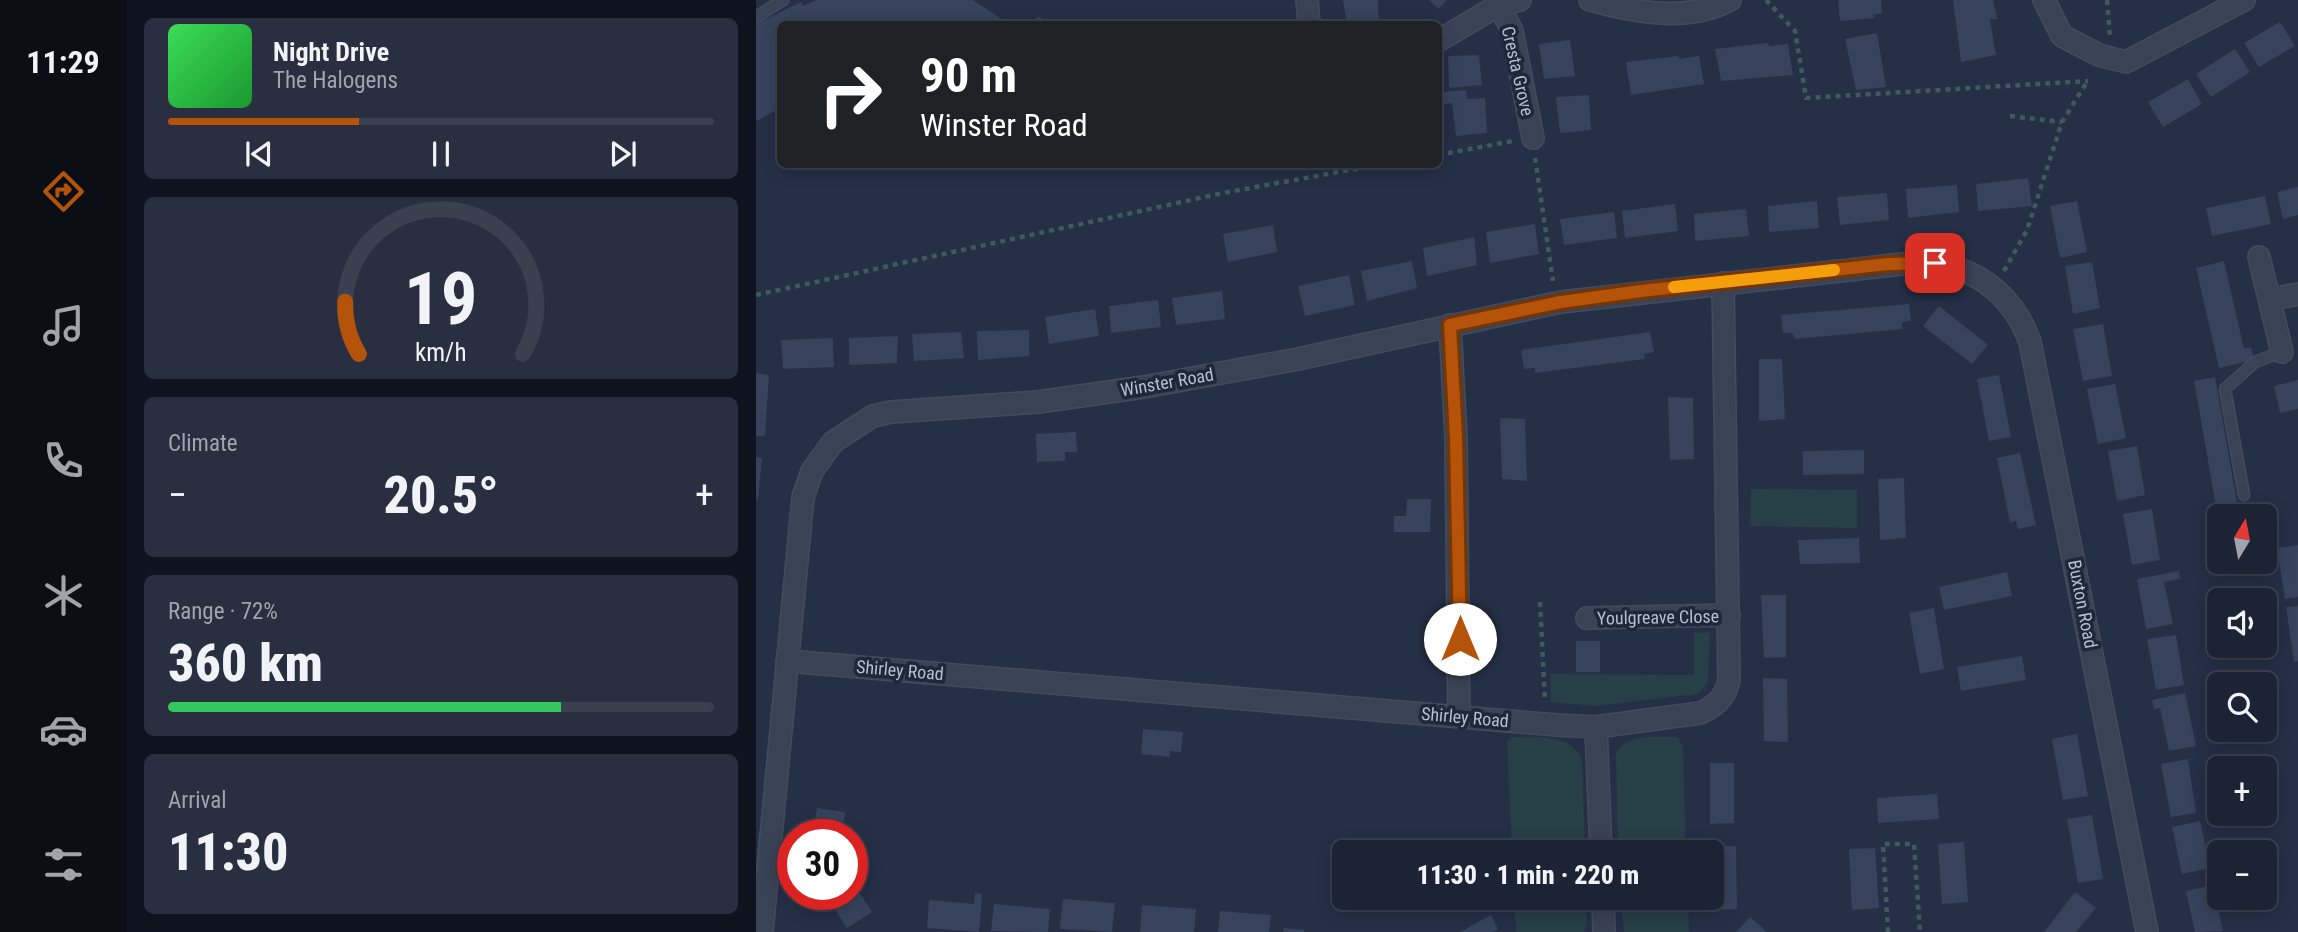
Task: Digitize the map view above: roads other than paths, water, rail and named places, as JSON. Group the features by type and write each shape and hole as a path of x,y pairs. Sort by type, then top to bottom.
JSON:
{"street":[{"path":"1307,0 1309,21"},
{"path":"1590,0 1653,13 1719,6 1730,0"},
{"path":"2044,0 2062,36 2099,55 2126,62 2244,0"},
{"path":"1442,39 1509,3"},
{"name":"Cresta Grove","path":"1509,3 1533,138"},
{"path":"2259,257 2282,352"},
{"name":"Winster Road","path":"762,932 787,660 807,483 819,458 833,442 873,416 919,408 1038,402 1144,387 1297,359 1561,302 1723,282 1920,262 1965,270 1994,288"},
{"name":"Shirley Road","path":"787,660 1596,727 1677,718 1712,708 1727,690 1729,680 1723,282"},
{"name":"Buxton Road","path":"1994,288 2023,321 2030,342 2147,932"},
{"path":"2271,299 2298,294"},
{"path":"1450,325 1459,547 1459,716"},
{"name":"Youlgreave Close","path":"1587,618 1729,615"},
{"path":"1596,727 1601,840"},
{"path":"1603,910 1604,932"}],"lane":[{"path":"756,17 783,0"},
{"path":"2244,495 2225,389 2255,362 2282,352"}]}
